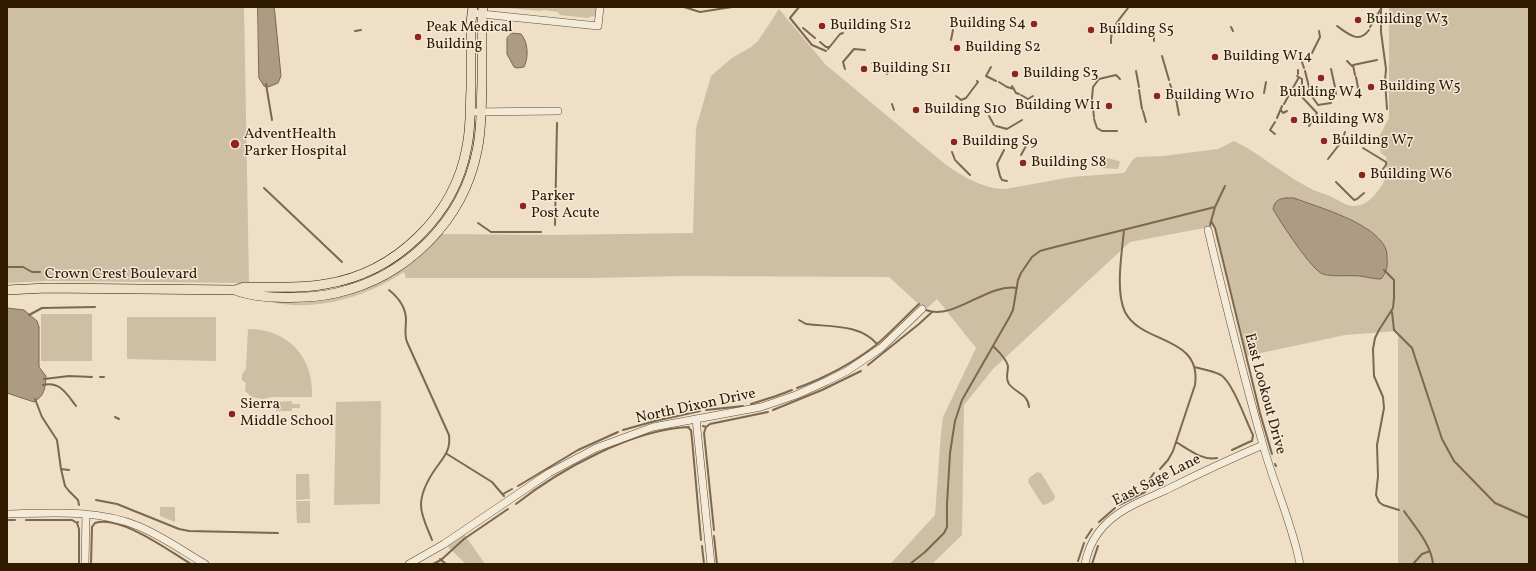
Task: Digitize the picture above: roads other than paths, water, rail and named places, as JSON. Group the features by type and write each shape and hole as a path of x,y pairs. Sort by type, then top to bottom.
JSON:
{"main road":[{"name":"Crown Crest Boulevard","path":"235,290 244,286 305,286 335,282 371,270 403,250 430,224 442,208 452,190 460,172 467,148 470,112 472,10"},
{"name":"Crown Crest Boulevard","path":"7,290 235,290 244,294 306,298 346,291 383,276 405,262 423,247 438,231 451,215 472,170 477,151 481,112 483,10"},
{"path":"7,285 27,284 34,289 28,294 7,295"}],"street":[{"path":"472,10 483,10 598,26 600,7"},
{"path":"470,112 558,111"},
{"name":"East Lookout Drive","path":"1208,230 1263,445 1291,529 1300,564"},
{"name":"North Dixon Drive","path":"409,564 444,544 549,473 584,453 608,442 647,429 761,407 822,384 847,371 877,352 922,309"},
{"path":"696,419 711,564"},
{"name":"East Sage Lane","path":"1085,564 1096,536 1106,523 1120,513 1225,461 1263,445"},
{"path":"7,514 86,514 115,518 137,525 153,533 205,564"},
{"path":"86,514 86,564"}],"waterway":[{"path":"684,7 700,12 732,7"},
{"path":"799,7 790,18 812,45 826,51"},
{"path":"1370,27 1382,7"},
{"path":"1111,43 1114,28 1118,20 1128,8"},
{"path":"1381,9 1381,32 1386,69 1385,81 1387,109"},
{"path":"1337,26 1349,34 1357,37 1365,34 1369,30"},
{"path":"1231,27 1233,31"},
{"path":"803,28 815,38"},
{"path":"355,31 361,30"},
{"path":"951,40 953,30"},
{"path":"1312,53 1320,37 1319,31"},
{"path":"828,49 840,34 843,33"},
{"path":"1154,34 1154,41"},
{"path":"820,42 826,47 829,47"},
{"path":"845,69 843,62 854,49 865,50"},
{"path":"1162,56 1169,80"},
{"path":"1355,75 1353,65 1377,60"},
{"path":"1347,61 1352,66"},
{"path":"1302,62 1304,68"},
{"path":"872,63 878,63 880,65"},
{"path":"882,66 887,74"},
{"path":"991,67 986,76 996,81"},
{"path":"1331,69 1335,87"},
{"path":"1136,71 1139,87"},
{"path":"1305,71 1310,91"},
{"path":"1092,98 1093,87 1099,79 1116,75 1120,79"},
{"path":"1297,76 1302,79 1302,97 1317,113 1309,126"},
{"path":"1284,104 1299,77"},
{"path":"1356,77 1360,98"},
{"path":"961,100 966,98 978,82 977,81"},
{"path":"999,82 1014,89"},
{"path":"1264,93 1266,82"},
{"path":"266,84 272,120"},
{"path":"1170,84 1177,103"},
{"path":"1012,86 1016,93 1019,94"},
{"path":"1335,89 1336,94"},
{"path":"1139,90 1142,109"},
{"path":"1021,95 1028,99 1033,96"},
{"path":"1311,95 1318,105 1331,103"},
{"path":"956,96 960,99"},
{"path":"1092,99 1094,117"},
{"path":"892,104 894,110"},
{"path":"1177,104 1179,115"},
{"path":"1277,118 1282,106"},
{"path":"1281,110 1283,113 1287,111"},
{"path":"1143,111 1146,122"},
{"path":"989,116 994,125"},
{"path":"1094,119 1097,128 1102,131 1117,131"},
{"path":"996,126 1007,129 1022,120"},
{"path":"1275,122 1270,130 1275,134"},
{"path":"555,225 557,123"},
{"path":"1343,138 1345,132"},
{"path":"1328,159 1342,141"},
{"path":"1021,155 1026,146 1025,144"},
{"path":"1363,148 1386,162 1386,165 1380,173"},
{"path":"1004,150 997,164 1002,180 1007,181"},
{"path":"952,152 955,160"},
{"path":"956,161 970,175"},
{"path":"1336,182 1354,200 1364,193"},
{"path":"1210,225 1215,207 1225,186"},
{"path":"264,188 342,262"},
{"path":"910,564 925,552 944,533 947,527 950,453 955,421 962,400 1013,310 1018,280 1032,257 1040,251 1047,249 1215,207"},
{"path":"1211,221 1215,228 1260,413 1272,454"},
{"path":"478,223 491,232 541,232"},
{"path":"1124,230 1120,294 1125,312 1133,323 1180,349 1189,357 1195,369 1195,385 1173,451 1168,460 1160,469"},
{"path":"7,267 23,267 32,272 40,272"},
{"path":"1384,270 1394,280 1394,298 1393,308 1375,338 1373,349 1374,376 1383,397 1384,408 1377,445 1378,476 1376,495 1379,502 1383,505 1399,510"},
{"path":"926,310 937,312 948,310 959,307 994,291 1006,288 1017,288"},
{"path":"389,290 396,296 405,311 405,334 407,342 449,435 448,449 428,481 421,500 422,514 432,540"},
{"path":"797,388 838,370 867,352 882,340 919,304"},
{"path":"29,315 42,308 95,307"},
{"path":"868,365 932,312"},
{"path":"1392,312 1394,330 1412,348 1442,439 1454,461 1495,503 1529,518"},
{"path":"799,320 806,324 835,326 853,330 862,333 877,344"},
{"path":"993,346 1006,360 1008,366 1007,378 1009,384 1024,396 1029,407"},
{"path":"1194,367 1221,375 1226,379 1239,403 1253,435 1252,441 1232,450"},
{"path":"773,410 822,390 861,371"},
{"path":"44,379 69,376 92,377"},
{"path":"43,385 49,384 59,387 66,393 76,406"},
{"path":"751,404 792,390"},
{"path":"35,399 42,417 57,440 65,486 78,500 79,505"},
{"path":"706,410 743,406"},
{"path":"623,430 700,411"},
{"path":"703,426 706,427 710,424 768,412"},
{"path":"115,417 119,419"},
{"path":"687,427 691,430 701,540"},
{"path":"516,504 533,491 575,465 621,443 667,429 689,427"},
{"path":"706,427 704,433 714,530"},
{"path":"518,486 578,450 618,432"},
{"path":"1176,442 1190,451 1206,458 1217,458"},
{"path":"447,454 492,482 504,496"},
{"path":"61,469 69,470"},
{"path":"1119,505 1145,492 1149,480 1154,473"},
{"path":"503,494 512,489"},
{"path":"96,500 117,504 179,529 189,531 278,533"},
{"path":"1099,522 1115,508"},
{"path":"433,564 441,560 464,539 508,509"},
{"path":"1404,511 1426,543 1432,557 1433,564"},
{"path":"7,520 15,520"},
{"path":"26,520 72,520 77,523 78,522"},
{"path":"95,523 106,522 118,524 131,529 158,543 191,564"},
{"path":"77,523 79,529 79,564"},
{"path":"91,564 92,527 95,523"},
{"path":"1086,538 1092,529"},
{"path":"714,536 717,564"},
{"path":"1078,561 1084,543"},
{"path":"702,546 704,564"},
{"path":"1092,564 1098,546"},
{"path":"1413,564 1422,554 1430,551"},
{"path":"440,559 446,564"}],"place":[{"name":"Building W3","path":"1358,20"},
{"name":"Building S4","path":"1034,24"},
{"name":"Building S12","path":"822,26"},
{"name":"Building S5","path":"1091,30"},
{"name":"Peak Medical Building","path":"418,37"},
{"name":"Building S2","path":"957,48"},
{"name":"Building W14","path":"1215,57"},
{"name":"Building S11","path":"864,69"},
{"name":"Building S3","path":"1015,74"},
{"name":"Building W4","path":"1321,78"},
{"name":"Building W5","path":"1371,87"},
{"name":"Building W10","path":"1157,96"},
{"name":"Building W11","path":"1109,106"},
{"name":"Building S10","path":"916,110"},
{"name":"Building W8","path":"1294,120"},
{"name":"Building W7","path":"1324,141"},
{"name":"Building S9","path":"954,142"},
{"name":"AdventHealth Parker Hospital","path":"235,144"},
{"name":"Building S8","path":"1023,163"},
{"name":"Building W6","path":"1362,175"},
{"name":"Parker Post Acute","path":"523,206"},
{"name":"Sierra Middle School","path":"232,414"}]}
